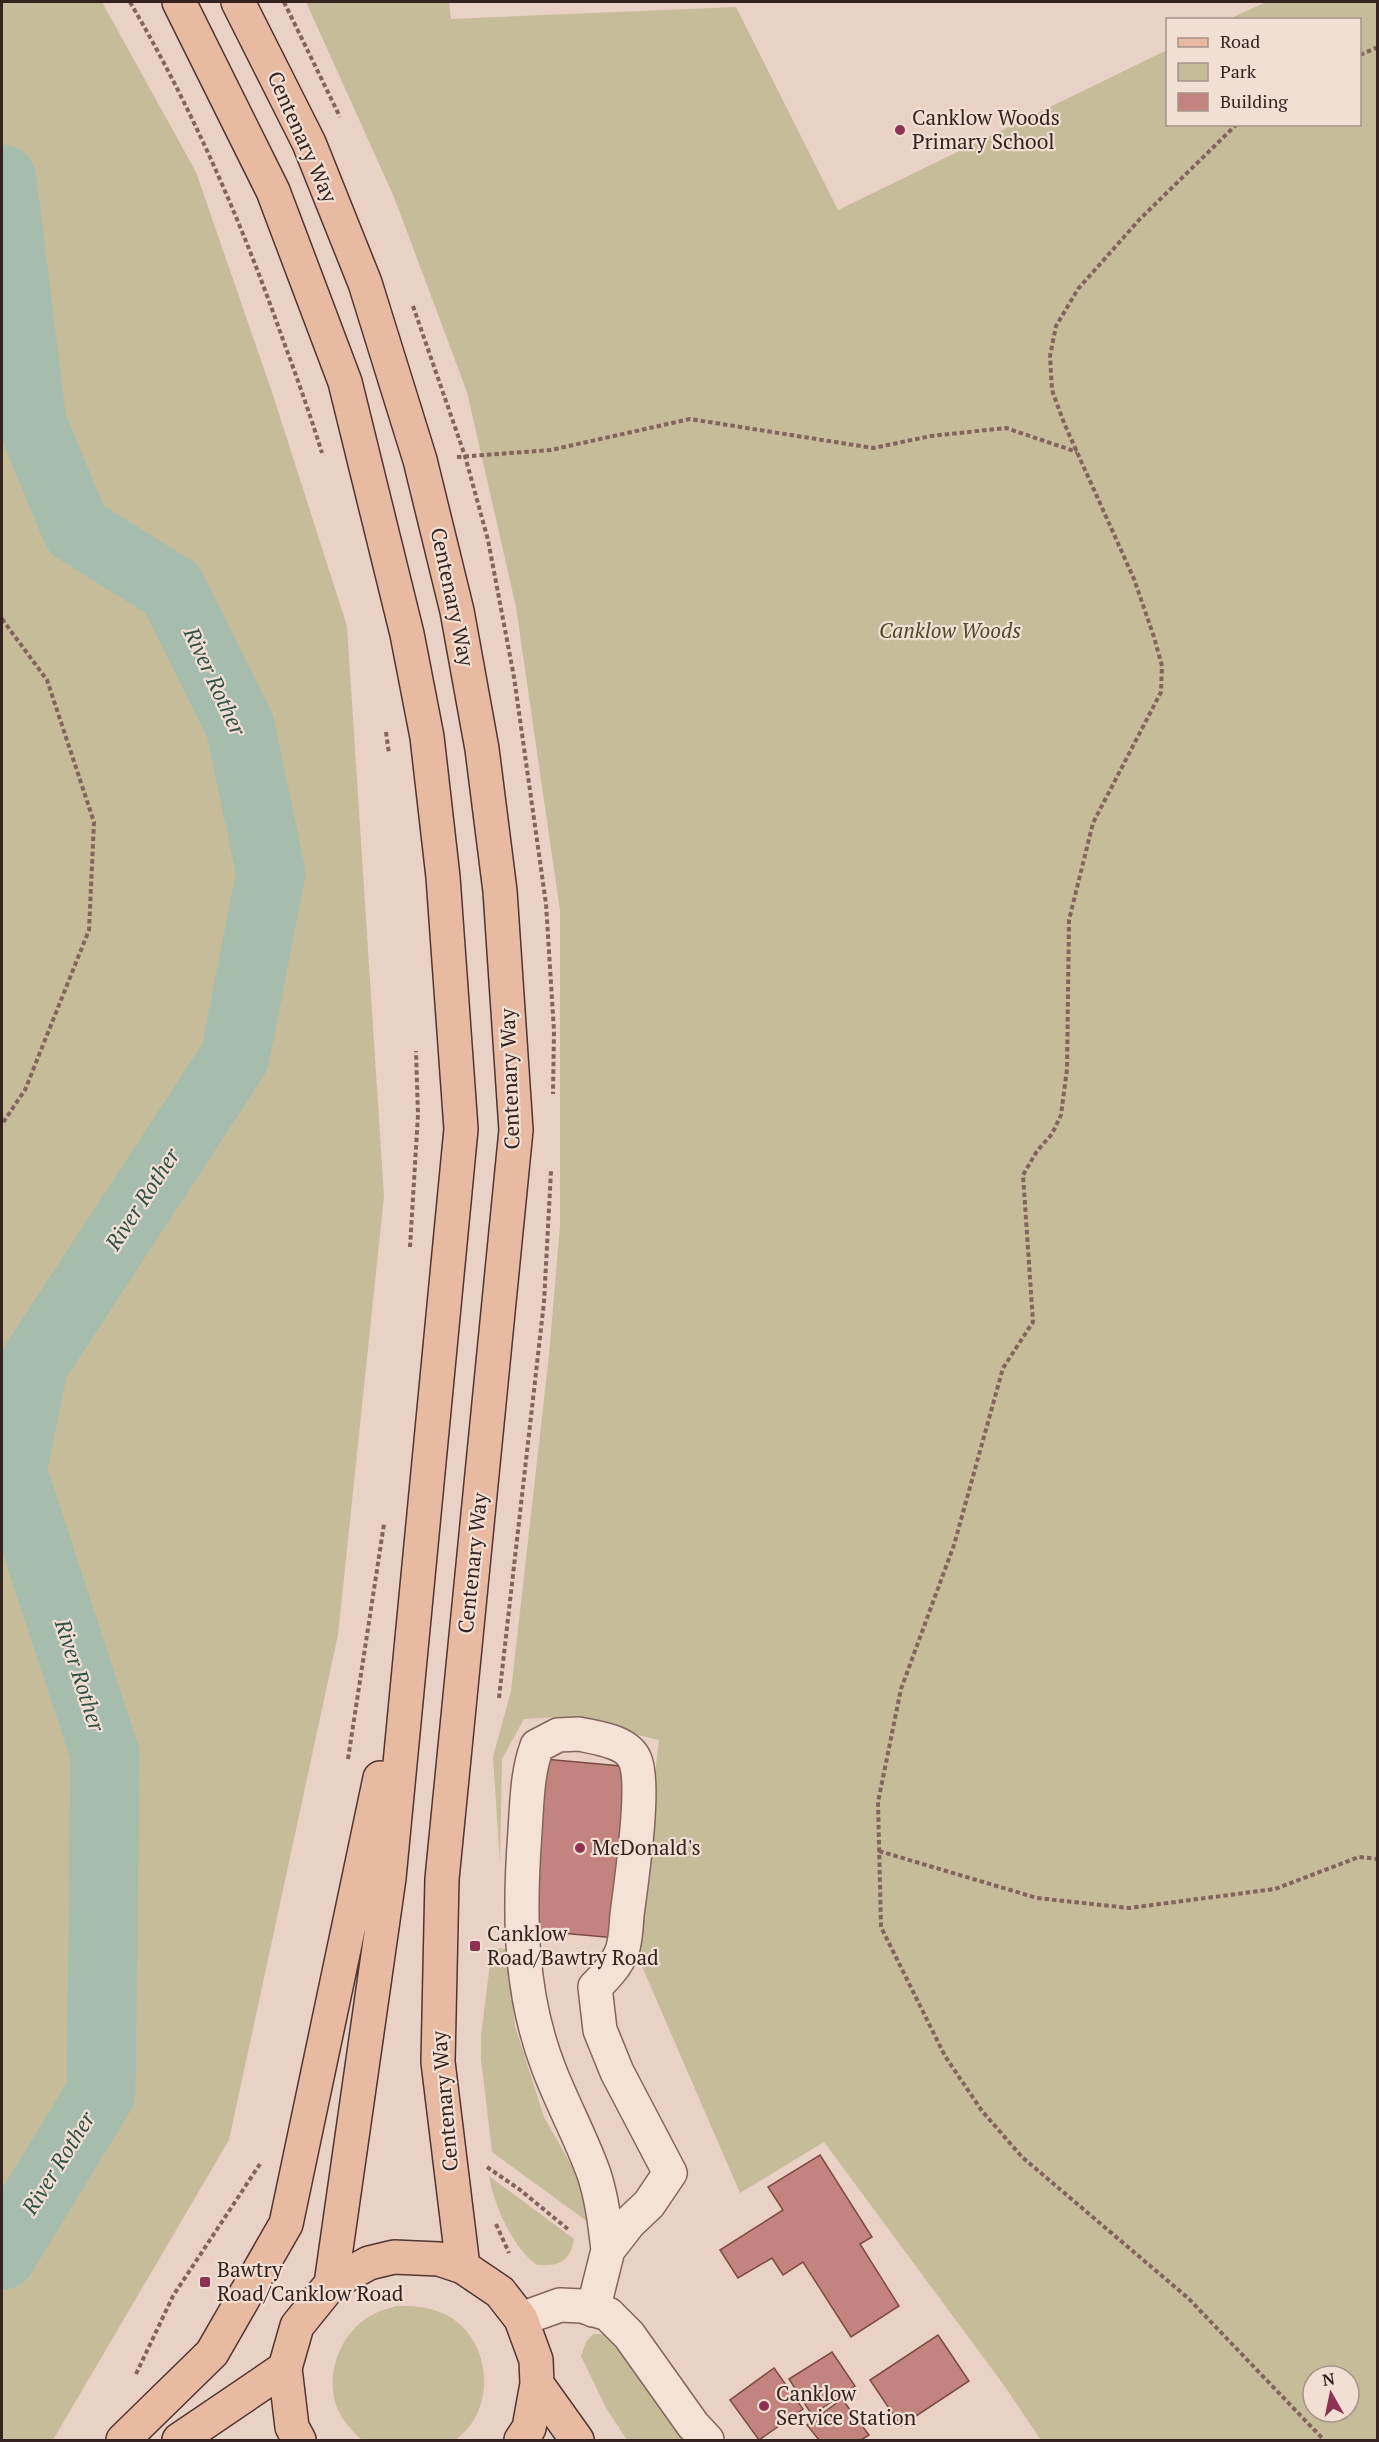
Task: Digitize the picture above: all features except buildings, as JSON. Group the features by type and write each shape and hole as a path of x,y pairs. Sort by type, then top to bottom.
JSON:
{"main road":[{"path":"179,2 273,191 345,382 407,633 427,737 443,877 461,1129 389,1878 330,2284"},
{"name":"Centenary Way","path":"238,2 313,154 364,283 420,460 457,611 482,749 500,891 516,1130 442,1879 438,2062 464,2267"},
{"path":"123,2440 212,2353 286,2224 415,1614"},
{"path":"299,2440 292,2427 285,2368 297,2326 330,2284 369,2263 394,2257 439,2259 464,2267 500,2292 520,2319 536,2360 537,2384 529,2428 521,2440"},
{"path":"179,2440 285,2368"},
{"path":"537,2384 577,2440"}],"lane":[{"path":"593,2310 608,2250 605,2219 594,2176 548,2068 527,1995 522,1955 522,1874 529,1767 537,1746 558,1735 579,1734 604,1739 625,1748 634,1759 638,1775 634,1858 622,1950 609,1973 595,1987 600,2030 617,2072 670,2173 649,2204 629,2223 608,2250"},
{"path":"520,2319 560,2305 608,2314 629,2335 693,2425 707,2440"}],"path":[{"path":"130,2 150,35 216,166 268,298 324,459"},
{"path":"1361,54 1377,46"},
{"path":"1235,126 1139,220 1078,289 1056,326 1050,356 1052,390 1134,579 1162,666 1161,692 1093,824 1069,920 1067,1070 1061,1115 1052,1134 1037,1151 1023,1175 1033,1322 1003,1368 954,1545 901,1689 878,1802 881,1927 945,2056 982,2111 1022,2157 1188,2298 1324,2440"},
{"path":"420,460 551,450 690,419 873,448 931,436 1006,428 1078,453"},
{"path":"2,619 47,680 94,822 89,930 25,1090 2,1124"},
{"path":"385,727 390,761"},
{"path":"410,1250 418,1116 416,1044"},
{"path":"347,1764 384,1519"},
{"path":"879,1851 1037,1898 1130,1908 1275,1889 1359,1857 1377,1859"},
{"path":"134,2378 173,2296 263,2160"},
{"path":"483,2164 519,2189 570,2230 608,2250"}],"green space":[{"path":"2,2 102,2 196,172 273,395 347,626 384,1196 338,1635 229,2140 53,2440 2,2440"},
{"name":"Canklow Woods","path":"306,2 449,2 451,19 736,7 838,210 1166,50 1166,126 1361,126 1361,18 1231,18 1266,2 1377,2 1377,2440 1041,2440 1003,2384 824,2142 740,2193 634,1948 659,1740 562,1717 524,1719 502,1759 500,1864 493,1757 511,1691 549,1355 560,1225 560,911 516,607 467,392 394,197"},
{"path":"492,1948 509,1949 515,2026 544,2117 587,2193 588,2222 492,2152 481,2059 481,2035"},
{"path":"489,2176 574,2239 567,2257 551,2265 537,2265 528,2257 512,2237 506,2225 495,2200"},
{"path":"396,2306 414,2306 442,2313 459,2323 471,2337 480,2355 484,2373 479,2410 469,2427 455,2440 362,2440 353,2432 337,2408 333,2376 335,2364 346,2340 363,2321 376,2313"},
{"path":"593,2334 607,2334 628,2356 686,2440 627,2440 606,2408 581,2356 586,2342"}],"waterway":[{"name":"River Rother","path":"2,179 32,423 76,529 172,589 240,726 271,873 235,1057 34,1364 12,1471 105,1754 101,2093 2,2255"}],"place":[{"name":"Canklow Woods Primary School","path":"900,130"},
{"name":"McDonald's","path":"580,1848"},
{"name":"Canklow Road/Bawtry Road","path":"475,1946"},
{"name":"Bawtry Road/Canklow Road","path":"205,2282"},
{"name":"Canklow Service Station","path":"764,2406"}]}
